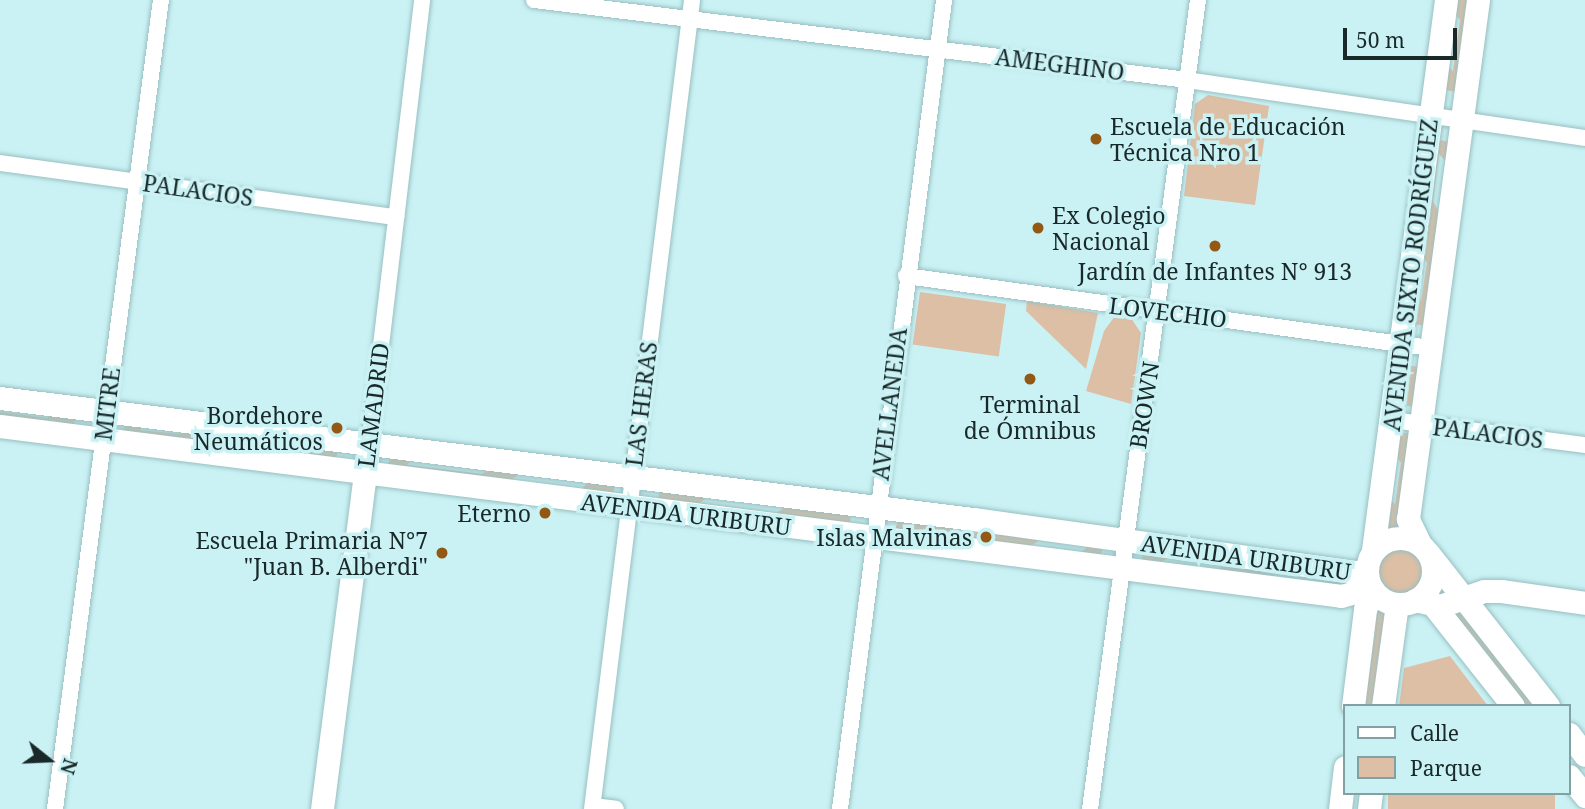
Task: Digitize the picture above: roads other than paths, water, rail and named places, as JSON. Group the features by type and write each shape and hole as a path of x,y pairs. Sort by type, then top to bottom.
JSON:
{"main road":[{"name":"AVENIDA SIXTO RODRÍGUEZ","path":"1373,550 1446,0"},
{"name":"AVENIDA SIXTO RODRÍGUEZ","path":"1423,547 1408,519 1478,0"},
{"name":"AVENIDA URIBURU","path":"0,398 876,507 1124,541 1370,584"},
{"name":"AVENIDA URIBURU","path":"0,425 365,474 1341,596 1370,584"},
{"name":"LAMADRID","path":"322,809 369,446"},
{"path":"1353,704 1373,550 1391,538 1423,547 1466,598 1546,704"},
{"path":"1384,704 1416,603 1432,578 1423,547"},
{"path":"1370,584 1416,603 1512,704"},
{"path":"1416,603 1466,598 1484,591 1585,603"},
{"path":"1571,737 1585,755"},
{"path":"1340,809 1344,775"},
{"path":"1571,778 1585,796"}],"street":[{"name":"MITRE","path":"55,809 161,0"},
{"name":"LAMADRID","path":"369,446 422,0"},
{"name":"AMEGHINO","path":"534,0 1187,80 1585,138"},
{"name":"LAS HERAS","path":"592,808 692,0"},
{"name":"AVELLANEDA","path":"840,809 872,537 944,0"},
{"name":"BROWN","path":"1090,809 1124,541 1159,311 1198,0"},
{"name":"PALACIOS","path":"0,163 396,217"},
{"name":"LOVECHIO","path":"906,276 1430,348"},
{"name":"PALACIOS","path":"1392,420 1585,445"},
{"path":"592,808 616,809"}],"place":[{"name":"Escuela de Educación Técnica Nro 1","path":"1096,139"},
{"name":"Ex Colegio Nacional","path":"1038,228"},
{"name":"Jardín de Infantes N° 913","path":"1215,246"},
{"name":"Terminal de Ómnibus","path":"1030,379"},
{"name":"Bordehore Neumáticos","path":"337,428"},
{"name":"Eterno","path":"545,513"},
{"name":"Islas Malvinas","path":"986,537"},
{"name":"Escuela Primaria N°7 \"Juan B. Alberdi\"","path":"442,553"}]}
